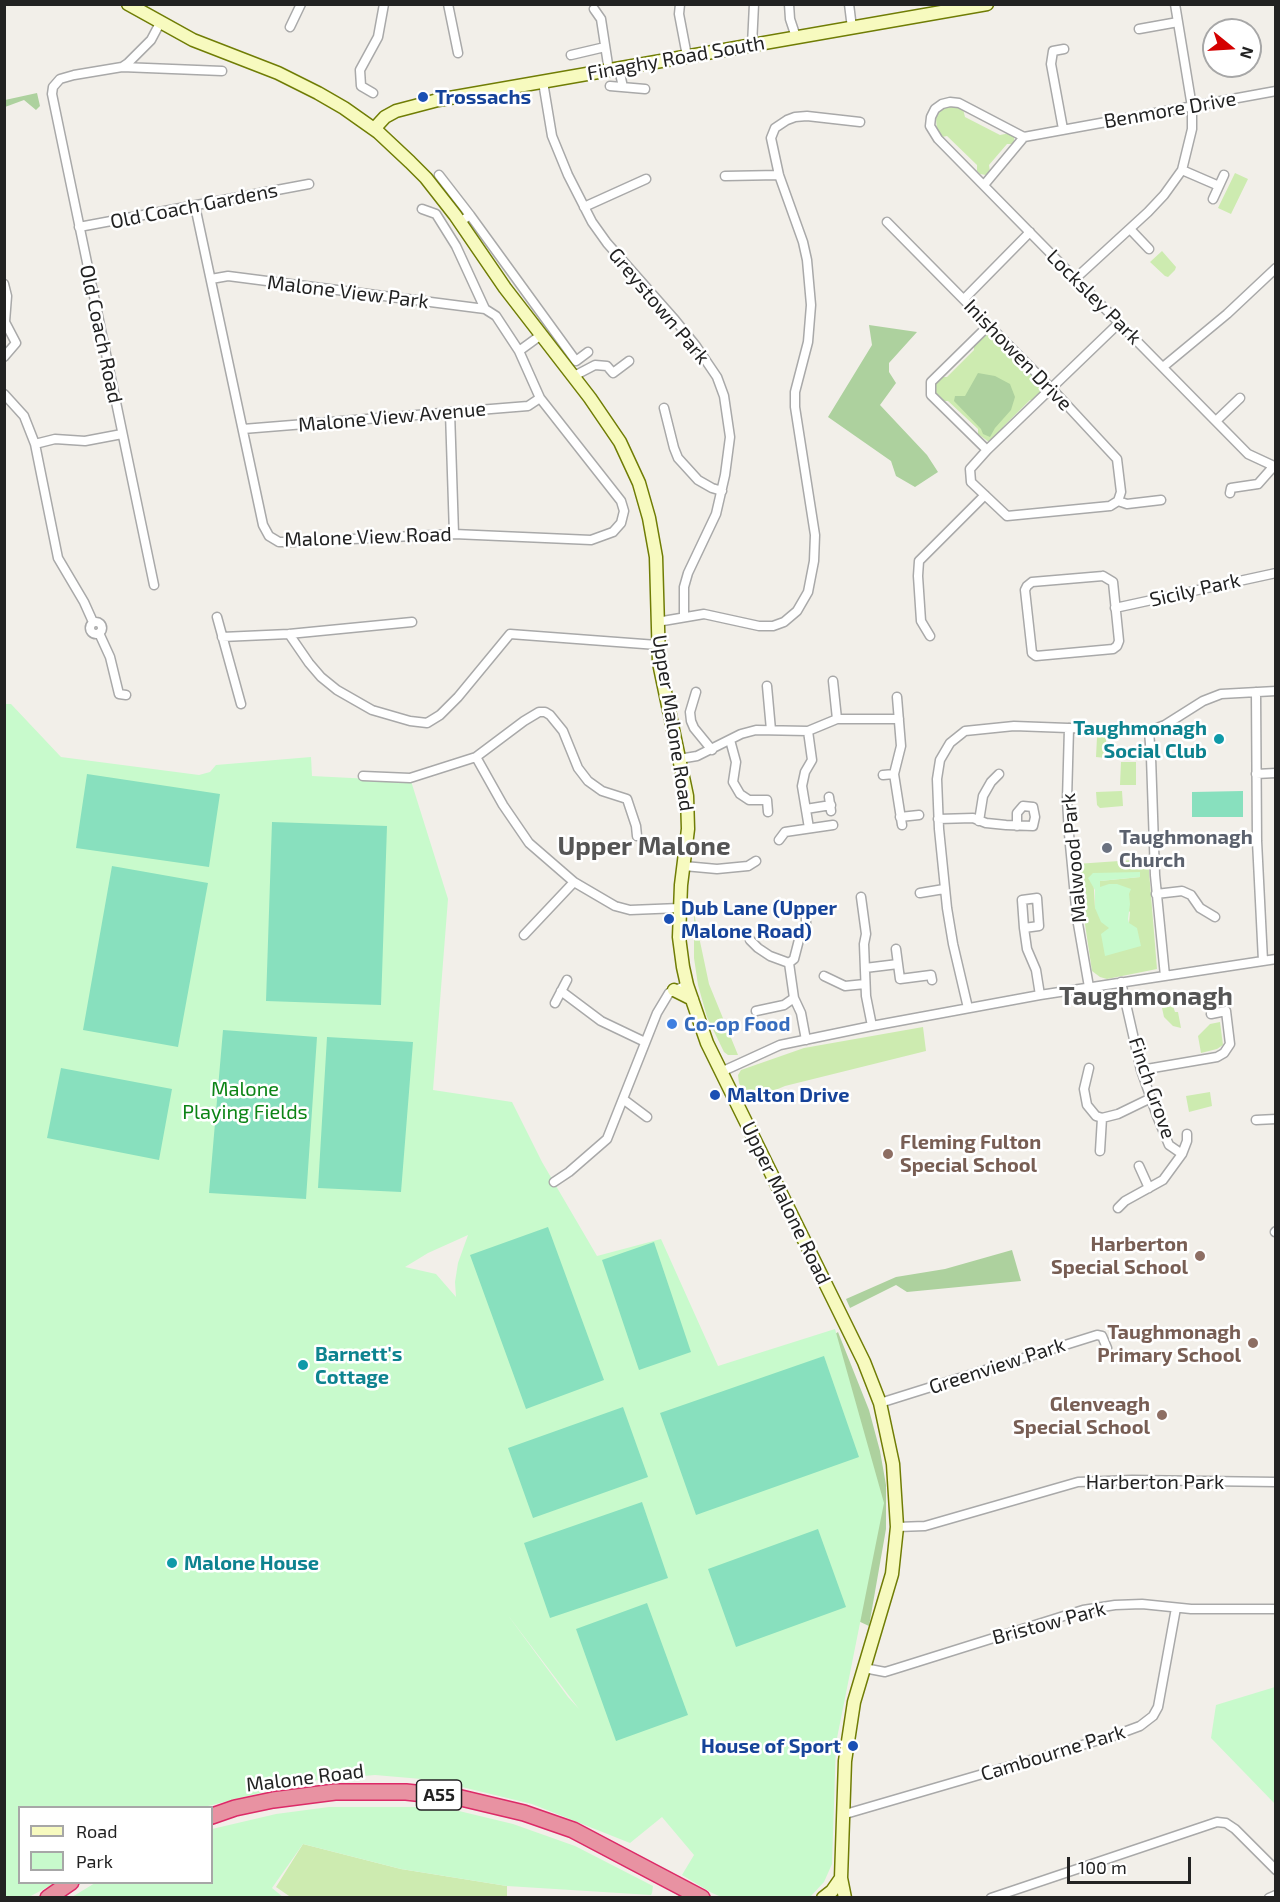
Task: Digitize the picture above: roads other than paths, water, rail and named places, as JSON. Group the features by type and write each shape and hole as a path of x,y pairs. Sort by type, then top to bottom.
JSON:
{"highway":[{"name":"Malone Road","path":"213,1816 235,1808 273,1800 335,1792 406,1792 461,1798 516,1810 573,1830 634,1860 702,1898"},
{"path":"48,1898 68,1884"},
{"name":"Malone Road","path":"674,1884 689,1898"}],"main road":[{"name":"Upper Malone Road","path":"128,4 193,40 278,73 318,93 374,129 465,218 505,288 574,376 620,442 639,483 649,518 656,557 657,645 663,687 688,813 680,908 682,967 704,1034 721,1072 864,1362 880,1403 893,1464 897,1527 892,1574 854,1702 848,1735 842,1815 841,1878 844,1898"},
{"name":"Finaghy Road South","path":"374,129 386,117 415,105 987,4"},
{"path":"674,990 692,999"},
{"path":"823,1898 832,1891 841,1878"}],"street":[{"path":"290,27 301,4"},
{"path":"374,93 361,86 360,70 378,37 384,4"},
{"path":"448,4 458,52"},
{"path":"680,4 679,14 687,56"},
{"path":"752,45 754,4"},
{"path":"789,4 790,19 796,37"},
{"path":"849,4 852,28"},
{"path":"1076,278 1164,195 1182,170 1192,129 1192,107 1175,4"},
{"path":"594,9 601,20 605,46 623,87"},
{"path":"1139,29 1178,22"},
{"path":"122,67 151,40 160,23"},
{"path":"571,55 605,46"},
{"path":"1064,49 1053,51 1051,64 1064,129"},
{"path":"122,67 222,71"},
{"name":"Old Coach Road","path":"122,67 60,79 53,87 52,94 154,585"},
{"name":"Greystown Park","path":"543,82 552,136 584,207 607,243 675,320 717,378 727,409 730,437 722,491 710,530 688,573 684,587 684,616"},
{"path":"610,86 645,88"},
{"name":"Benmore Drive","path":"1024,137 1275,91"},
{"name":"Locksley Park","path":"1024,137 959,103 942,104 935,109 931,117 930,126 938,139 972,174 1248,454 1274,467"},
{"path":"657,622 704,614 759,626 779,625 803,603 810,584 815,535 795,407 795,392 808,342 811,305 803,242 779,175 771,138 780,123 795,117 807,116 860,122"},
{"path":"984,185 1024,137"},
{"path":"1182,170 1219,186"},
{"name":"Upper Malone Road","path":"439,175 465,218 576,361 588,352"},
{"path":"725,176 779,175"},
{"path":"1213,199 1224,175"},
{"path":"584,207 646,179"},
{"name":"Old Coach Gardens","path":"79,227 309,184"},
{"name":"Malone View Road","path":"195,206 262,525 269,536 279,542 454,534 591,540 613,532 621,523 624,511 621,501 540,398"},
{"path":"422,209 436,214 456,246 485,309 496,316 519,351 540,398"},
{"name":"Inishowen Drive","path":"887,222 1052,389 1117,459 1120,492 1118,501"},
{"path":"1130,228 1149,249"},
{"path":"964,299 1030,232"},
{"path":"1162,367 1227,314 1275,268"},
{"name":"Malone View Park","path":"211,279 228,276 485,309"},
{"path":"4,284 7,296 5,322 16,343 4,357"},
{"path":"1119,323 987,450 970,469 971,482 1007,516 1110,507 1118,501 1126,504 1161,500"},
{"path":"987,450 931,395 931,382 989,325"},
{"path":"519,351 542,334"},
{"path":"574,376 595,365 608,366 613,373 629,361"},
{"path":"4,394 24,416 35,444 58,558 93,622 97,621 102,625 99,633 110,657 119,694 126,695"},
{"name":"Malone View Avenue","path":"243,429 528,406 540,398"},
{"path":"1216,421 1240,398"},
{"path":"664,408 678,458 690,474 698,480 722,491"},
{"path":"450,412 454,534"},
{"path":"35,444 55,439 85,441 122,434"},
{"path":"1230,493 1231,488 1258,484 1274,467"},
{"path":"930,636 921,621 919,561 985,495"},
{"name":"Sicily Park","path":"1115,608 1275,573"},
{"path":"1103,576 1113,582 1115,608 1119,641 1113,649 1040,657 1032,652 1025,590 1032,582 1103,576"},
{"path":"217,617 241,704"},
{"path":"222,637 289,634 412,622"},
{"path":"289,634 309,663 337,690 372,710 410,721 427,723 440,715 458,697 510,634 657,645"},
{"path":"835,684 837,719"},
{"path":"770,690 771,730"},
{"path":"968,1008 953,944 944,889 938,819 937,779 940,760 950,743 965,731 1014,726 1149,731 1165,725 1203,701 1221,694 1275,691"},
{"path":"696,692 690,712 691,721 712,750"},
{"path":"1256,692 1256,774 1263,961"},
{"path":"897,697 901,746 894,774 901,821 919,815"},
{"path":"363,776 410,778 476,757 539,712 550,715 563,731 578,768 595,788 627,799 630,803 637,836"},
{"path":"679,759 697,756 741,734 756,730 808,731 837,719 899,719"},
{"name":"Malwood Park","path":"1069,728 1067,800 1069,834 1077,918 1089,987"},
{"path":"808,731 812,760 802,786 809,828"},
{"path":"1149,731 1156,894 1165,976"},
{"path":"730,740 736,762 734,782 740,794 749,800 766,800 768,812"},
{"path":"476,757 503,806 529,843 574,882 615,906 630,910 680,908"},
{"path":"1256,774 1275,772"},
{"path":"883,775 894,774"},
{"path":"979,821 983,796 999,774"},
{"path":"806,809 830,804"},
{"path":"938,819 974,819 986,823 1017,825"},
{"path":"779,840 785,832 833,825"},
{"path":"684,866 717,868 748,866 756,861"},
{"path":"524,935 574,882"},
{"path":"920,893 944,889"},
{"path":"1156,894 1182,891 1191,895 1200,908 1215,917"},
{"path":"861,897 866,934 864,944 866,984 872,1026"},
{"path":"789,963 794,959 801,932 806,924 806,910"},
{"path":"1024,928 1027,949 1036,970 1040,994"},
{"path":"750,940 770,956 789,963"},
{"path":"896,949 900,979 931,975 932,980"},
{"path":"721,1072 780,1046 872,1026 1040,994 1275,959"},
{"path":"789,963 794,998 801,1013 806,1041"},
{"path":"865,969 898,964"},
{"path":"824,976 845,986 866,984"},
{"path":"555,1002 567,980"},
{"name":"Finch Grove","path":"1121,982 1141,1070 1169,1145 1182,1154"},
{"path":"554,1182 569,1173 608,1139 645,1042 665,998 674,990 687,985"},
{"path":"561,991 601,1021 645,1042"},
{"path":"756,1011 784,1005 794,998"},
{"path":"1141,1070 1217,1057 1224,1053 1230,1044 1226,1011 1211,1014"},
{"path":"1089,1068 1084,1089 1087,1105 1096,1116 1102,1118 1118,1113 1151,1098"},
{"path":"623,1099 647,1117"},
{"path":"1100,1151 1102,1118"},
{"path":"1256,1120 1275,1119"},
{"name":"Finch Grove","path":"1118,1208 1130,1198 1163,1180 1182,1154 1187,1134"},
{"path":"1139,1166 1149,1188"},
{"name":"Greenview Park","path":"880,1403 1097,1335 1102,1336 1107,1348"},
{"name":"Harberton Park","path":"897,1527 925,1526 1078,1482 1132,1480 1275,1482"},
{"name":"Bristow Park","path":"864,1668 885,1672 1083,1610 1115,1605 1275,1609"},
{"name":"Cambourne Park","path":"842,1815 1113,1736 1140,1726 1153,1716 1158,1707 1176,1608"},
{"path":"991,1898 1217,1822 1226,1822 1235,1829 1275,1870"},
{"path":"1269,1898 1275,1895"}],"place":[{"name":"Trossachs","path":"423,97"},
{"name":"Taughmonagh Social Club","path":"1219,739"},
{"name":"Taughmonagh Church","path":"1107,848"},
{"name":"Dub Lane (Upper Malone Road)","path":"669,919"},
{"name":"Co-op Food","path":"672,1024"},
{"name":"Malton Drive","path":"715,1095"},
{"name":"Fleming Fulton Special School","path":"888,1154"},
{"name":"Harberton Special School","path":"1200,1256"},
{"name":"Taughmonagh Primary School","path":"1253,1343"},
{"name":"Barnett's Cottage","path":"303,1365"},
{"name":"Glenveagh Special School","path":"1162,1415"},
{"name":"Malone House","path":"172,1563"},
{"name":"House of Sport","path":"853,1746"}],"district":[{"name":"Upper Malone","path":"644,846"},
{"name":"Taughmonagh","path":"1146,996"}],"park label":[{"name":"Malone Playing Fields","path":"245,1100"}]}
